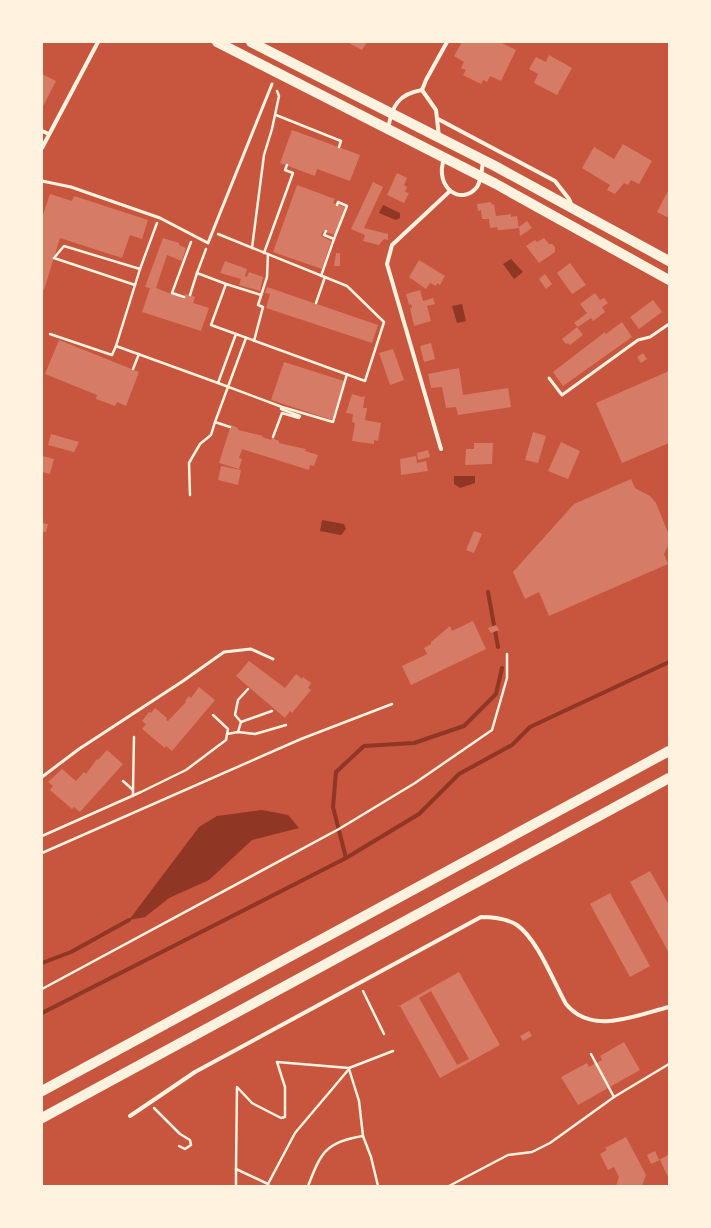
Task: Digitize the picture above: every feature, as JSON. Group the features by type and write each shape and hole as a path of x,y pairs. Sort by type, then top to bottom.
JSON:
{"main road":[{"path":"217,42 481,177 669,280"},
{"path":"252,42 390,114 483,160 669,261"},
{"path":"42,1091 669,751"},
{"path":"42,1118 669,778"}],"street":[{"path":"42,148 98,42"},
{"path":"422,90 447,42"},
{"path":"388,129 390,114 398,101 406,94 422,90"},
{"path":"422,90 436,110 439,138"},
{"path":"438,119 555,181 569,199 574,210"},
{"path":"42,131 49,134"},
{"path":"444,158 441,167 441,176 445,187 450,191 462,194 472,191 477,186 481,177 483,160"},
{"path":"440,449 387,264 392,245 450,191"},
{"path":"130,1116 195,1072 481,917 493,917 507,920 516,924 536,947 566,1004 572,1011 583,1018 594,1022 608,1022 669,1007"}],"lane":[{"path":"42,181 71,187 160,218 208,243 272,84"},
{"path":"550,378 562,395 638,340 650,337 669,324"},
{"path":"42,777 78,750 183,681 224,652 251,648 273,659"}],"path":[{"path":"252,248 264,155 280,96 272,84"},
{"path":"276,115 341,141 339,147"},
{"path":"254,341 263,308 258,305 267,278 266,253 293,173 284,170 287,165"},
{"path":"321,276 347,206 338,202 337,205"},
{"path":"50,334 112,355 140,268 160,218"},
{"path":"213,232 347,286 384,322 365,381 211,326 226,284"},
{"path":"326,232 324,235 334,239"},
{"path":"184,297 172,293 194,235"},
{"path":"190,295 208,243"},
{"path":"135,285 54,258 64,246 140,268"},
{"path":"197,273 226,284 251,290 261,295"},
{"path":"316,303 326,278"},
{"path":"218,383 236,334"},
{"path":"190,495 189,462 200,444 211,435 246,338"},
{"path":"116,346 282,406 334,422 347,374"},
{"path":"133,369 139,354"},
{"path":"273,437 282,413 299,418 300,416 282,409 282,406"},
{"path":"216,422 230,428"},
{"path":"42,989 339,829 415,783 492,730 507,678 507,654"},
{"path":"241,722 235,715 238,700 248,689"},
{"path":"42,853 301,739 392,704"},
{"path":"241,722 272,711"},
{"path":"42,836 133,796 186,770 226,740 228,729 214,715"},
{"path":"238,732 241,722"},
{"path":"227,734 238,732 254,734 273,730 286,725"},
{"path":"133,796 134,737"},
{"path":"123,782 133,790"},
{"path":"363,991 384,1034"},
{"path":"236,1186 238,1087 252,1103 280,1118 285,1117 285,1087 277,1062 349,1068 393,1051"},
{"path":"591,1054 614,1097"},
{"path":"449,1186 508,1155 532,1152 550,1143 614,1097 669,1064"},
{"path":"349,1068 359,1101 363,1136 371,1157 378,1186"},
{"path":"236,1169 268,1185 295,1133 349,1068"},
{"path":"149,1102 180,1134 190,1140 192,1145 185,1149 179,1146"},
{"path":"308,1186 319,1158 334,1143 363,1136"}],"shaded area":[{"path":"383,205 400,213 400,218 396,220 379,213"},
{"path":"511,259 523,272 514,279 503,264"},
{"path":"462,304 466,321 457,323 452,306"},
{"path":"454,476 475,476 475,483 460,488 454,484"},
{"path":"322,520 344,524 346,529 341,535 320,531"},
{"path":"262,810 288,815 299,828 252,840 209,880 169,898 145,917 129,920 199,827 217,816"}],"building":[{"path":"347,42 367,42 362,50"},
{"path":"462,42 503,42 502,43 516,50 501,81 490,76 487,82 483,80 481,84 463,75 466,70 461,68 464,62 454,56"},
{"path":"549,55 572,68 557,95 534,83 538,74 529,69 536,57 546,62"},
{"path":"42,74 56,81 42,108"},
{"path":"292,130 360,155 350,181 317,169 315,176 280,163"},
{"path":"623,144 652,161 639,184 631,180 628,185 624,183 615,194 607,190 610,185 582,168 594,147 614,159"},
{"path":"397,173 407,178 404,185 407,187 405,192 409,193 404,203 387,195"},
{"path":"373,182 383,187 364,228 388,234 388,240 384,239 379,245 363,241 365,235 351,229"},
{"path":"297,185 335,199 333,203 345,207 335,235 323,231 321,236 331,241 322,269 273,252"},
{"path":"669,189 669,218 657,212"},
{"path":"50,194 72,201 74,196 148,220 142,239 130,235 122,258 60,238 44,290 42,289 42,218"},
{"path":"491,202 492,205 494,204 496,216 511,214 511,217 517,216 519,228 498,230 497,227 490,228 489,219 482,219 481,210 478,211 477,204"},
{"path":"527,221 532,228 520,236 519,227"},
{"path":"163,238 179,243 179,245 186,248 182,261 167,255 156,288 184,299 185,294 190,295 195,297 193,303 209,308 201,331 142,312 150,288 145,287"},
{"path":"544,238 549,244 552,244 555,247 555,252 539,263 526,246 535,240 537,242"},
{"path":"336,253 340,253 340,266 334,266"},
{"path":"419,260 445,276 440,285 437,283 436,286 430,283 426,289 409,277"},
{"path":"225,261 247,269 245,276 247,277 249,272 263,277 260,291 239,285 241,279 220,273"},
{"path":"570,263 586,285 572,294 557,273"},
{"path":"545,274 552,284 546,289 539,279"},
{"path":"267,287 378,325 372,343 266,308 270,294 265,293"},
{"path":"420,290 423,301 433,298 435,304 427,306 431,321 414,326 410,308 412,308 411,304 409,305 406,294"},
{"path":"595,293 600,300 604,298 608,303 602,307 605,312 593,321 591,318 578,327 574,323 587,313 580,304"},
{"path":"653,300 662,312 639,329 630,317"},
{"path":"622,322 632,337 563,386 553,372 605,332 606,334"},
{"path":"577,327 583,335 570,345 568,343 566,344 562,339"},
{"path":"59,340 139,372 126,406 117,402 115,406 96,399 97,395 45,374"},
{"path":"431,343 435,359 424,362 420,346"},
{"path":"393,349 404,380 390,385 379,353"},
{"path":"643,353 647,359 641,363 637,357"},
{"path":"284,362 344,381 332,420 271,400"},
{"path":"459,368 463,395 508,388 511,407 458,415 456,407 446,408 442,387 431,388 428,374"},
{"path":"669,371 669,443 622,463 596,403"},
{"path":"352,394 362,397 365,396 363,408 367,408 365,420 381,423 378,441 374,440 374,444 352,441 355,423 352,422 353,414 346,413"},
{"path":"231,425 238,428 238,430 263,436 262,437 271,440 272,438 279,441 279,443 306,449 305,451 318,455 314,466 310,465 309,470 242,449 239,458 242,459 239,469 219,463"},
{"path":"533,432 546,436 538,463 525,460"},
{"path":"51,434 79,442 74,452 48,445"},
{"path":"561,442 580,451 568,479 548,471"},
{"path":"474,443 493,443 492,464 465,465 466,449 474,449"},
{"path":"428,450 430,457 418,460 417,453"},
{"path":"42,456 54,459 50,474 42,472"},
{"path":"416,456 417,463 426,461 428,471 401,475 400,459"},
{"path":"221,466 241,470 238,485 218,480"},
{"path":"631,479 635,488 650,496 656,503 669,535 668,546 664,554 668,564 549,616 539,592 525,599 513,572 574,504"},
{"path":"42,523 48,524 46,532 42,532"},
{"path":"474,531 482,534 474,553 466,550"},
{"path":"473,621 486,649 411,685 402,666 427,654 424,648 431,644 431,642 450,626 452,631"},
{"path":"496,625 499,630 491,633 488,628"},
{"path":"249,661 285,688 296,674 302,679 303,677 311,683 308,688 311,690 292,713 290,711 285,718 236,676"},
{"path":"199,687 215,700 172,751 166,746 165,748 142,729 146,724 142,721 149,712 151,713 155,708 167,718 166,720 168,721 186,702 185,701 189,696 191,698"},
{"path":"107,750 123,764 80,812 74,807 72,809 50,790 53,786 48,782 62,769 76,781 84,772 86,774 97,759 98,760"},
{"path":"650,871 669,905 669,953 630,882"},
{"path":"610,893 650,966 630,977 590,904"},
{"path":"459,972 500,1045 440,1078 400,1006 397,1007","holes":["431,991 469,1059 457,1065 419,998"]},
{"path":"529,1031 532,1036 523,1041 520,1036"},
{"path":"624,1042 640,1070 578,1105 561,1077 587,1063 589,1067 602,1060 600,1056"},
{"path":"626,1137 646,1175 642,1186 616,1186 619,1177 614,1167 608,1170 600,1154 607,1150 605,1148"},
{"path":"655,1151 659,1160 668,1155 669,1179 660,1160 651,1164 647,1155"}],"waterway":[{"path":"488,592 498,647"},
{"path":"42,1013 346,858 419,814 459,774 512,745 530,727 669,662"},
{"path":"346,858 333,807 336,772 364,746 414,743 464,726 496,694 502,668"},
{"path":"42,963 71,952 129,920"}]}
